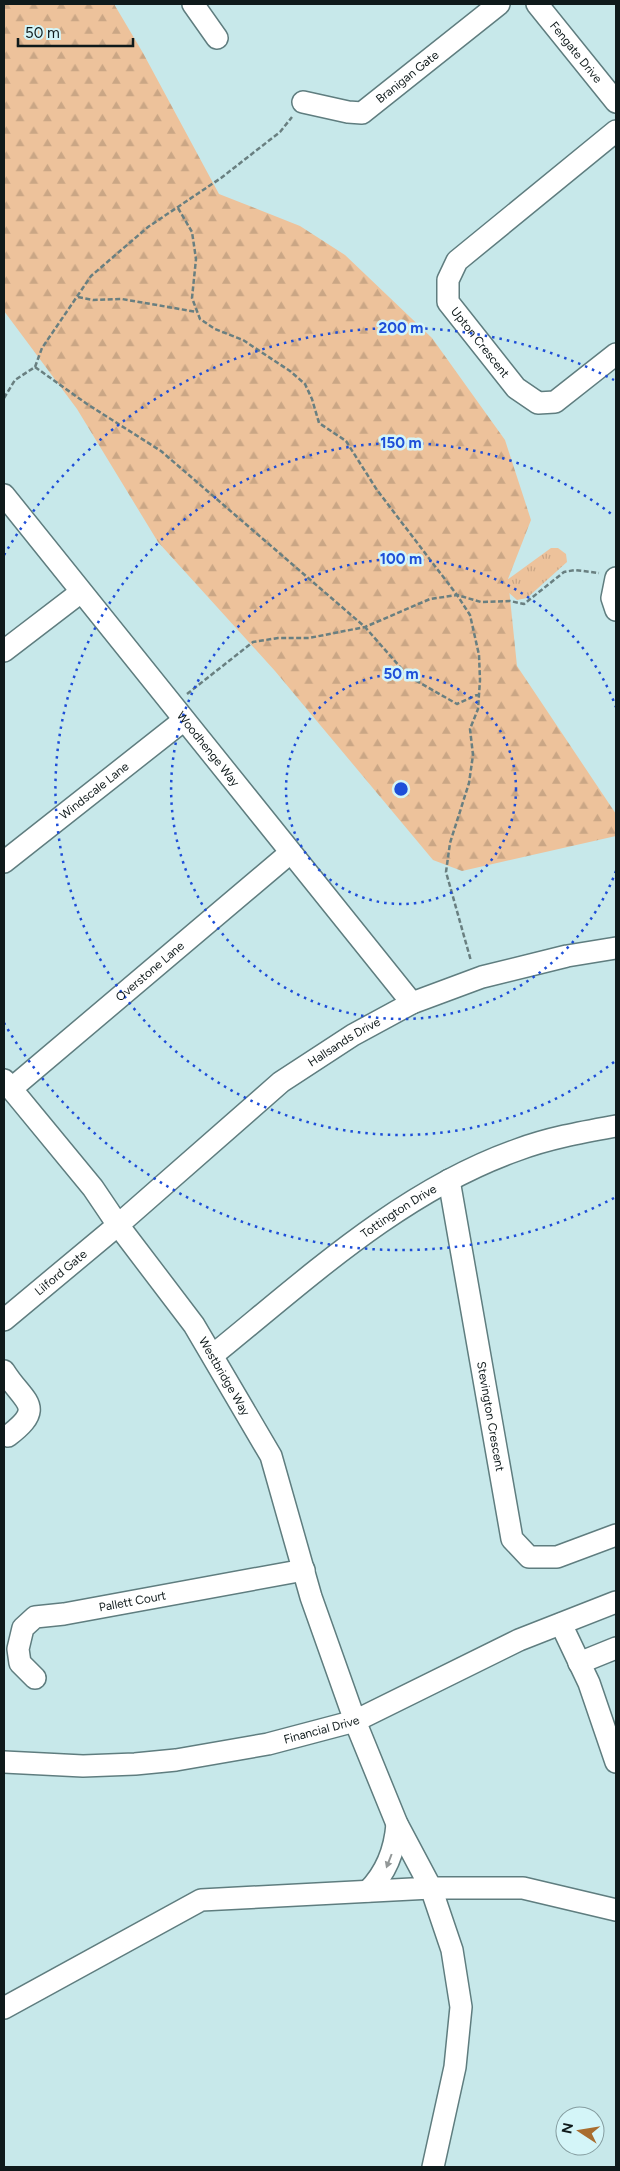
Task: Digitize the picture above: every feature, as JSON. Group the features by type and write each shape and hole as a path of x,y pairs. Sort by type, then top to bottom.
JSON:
{"street":[{"path":"193,4 217,38"},
{"name":"Branigan Gate","path":"303,102 348,112 362,113 499,4"},
{"name":"Fengate Drive","path":"537,4 616,102"},
{"name":"Upton Crescent","path":"616,131 457,261 448,280 448,302 516,388 538,403 555,402 616,354"},
{"name":"Woodhenge Way","path":"4,496 412,1004"},
{"path":"616,578 612,598 616,610"},
{"path":"4,651 81,592"},
{"name":"Windscale Lane","path":"4,862 178,713"},
{"name":"Overstone Lane","path":"8,1084 290,853"},
{"name":"Hallsands Drive","path":"118,1225 281,1082 353,1035 412,1004 477,979 530,964 616,948"},
{"name":"Westbridge Way","path":"8,1084 93,1188 118,1225 194,1325 271,1456 311,1597 355,1721 397,1824 431,1888 452,1950 460,2007 455,2067 432,2167"},
{"name":"Tottington Drive","path":"213,1355 364,1234 449,1180 522,1148 561,1137 616,1126"},
{"name":"Stevington Crescent","path":"449,1180 512,1539 529,1557 557,1557 616,1535"},
{"name":"Lilford Gate","path":"4,1320 118,1225"},
{"path":"4,1371 26,1400 30,1413 22,1425 8,1436"},
{"name":"Pallett Court","path":"35,1678 20,1663 18,1649 23,1628 35,1617 64,1614 304,1570"},
{"name":"Financial Drive","path":"4,1762 83,1766 135,1764 176,1760 268,1744 355,1721 520,1640 616,1602"},
{"path":"561,1624 589,1683 616,1762"},
{"path":"580,1664 616,1648"},
{"path":"368,1891 377,1882 389,1861 396,1840 397,1824"},
{"path":"4,2008 201,1900 431,1888 523,1888 616,1910"}],"path":[{"path":"4,398 15,380 35,367 42,348 91,276 148,227 221,178 280,132 303,102"},
{"path":"178,208 192,232 196,259 192,298 200,319 215,328 243,340 290,371 305,384 319,423 346,441 377,490 458,595 470,615 479,655 478,709 470,729 473,755 469,783 450,842 446,872 477,979"},
{"path":"78,297 93,300 122,299 198,312"},
{"path":"35,367 87,404 161,451 364,627 408,676 457,704 479,694"},
{"path":"178,713 253,642 278,638 309,638 364,627 430,599 458,595 481,602 524,604 564,572 575,570 596,572 616,578"}],"green space":[{"path":"4,4 114,4 143,53 219,194 300,226 345,255 432,338 505,440 531,520 508,579 517,666 616,814 616,836 462,871 433,860 275,671 158,542 77,409 4,311"},
{"path":"551,548 558,548 566,554 567,562 527,598 517,600 507,591 507,580"}]}
